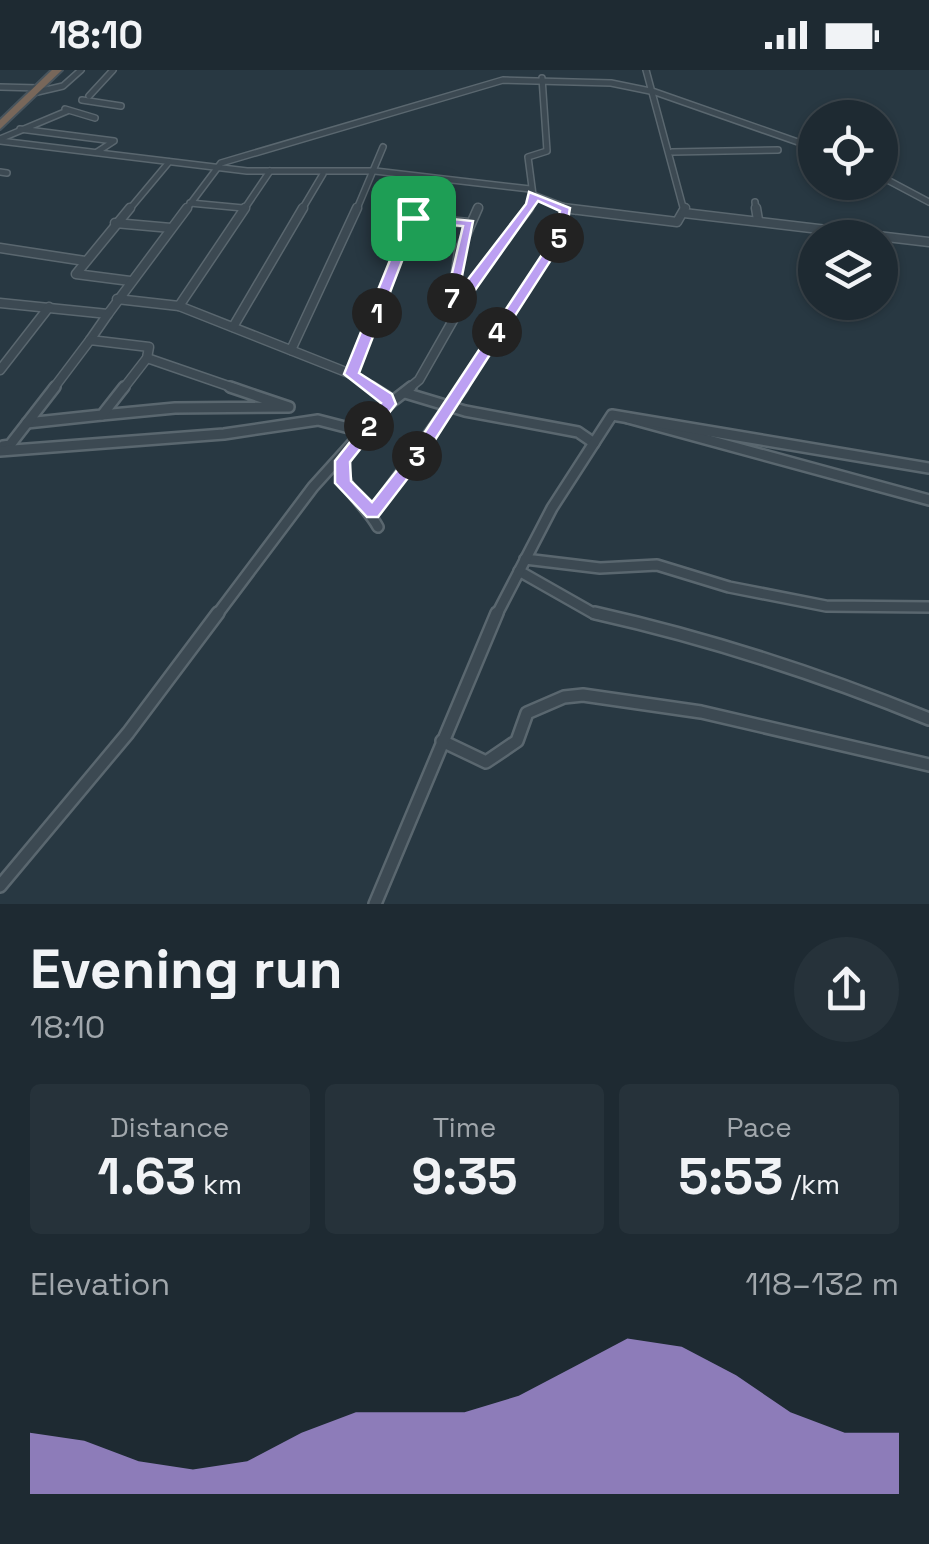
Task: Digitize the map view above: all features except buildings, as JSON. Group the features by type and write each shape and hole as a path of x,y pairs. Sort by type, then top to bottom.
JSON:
{"highway":[{"path":"0,126 57,70"}],"street":[{"path":"0,87 36,90 64,86 81,70"},
{"path":"114,70 85,98 121,106"},
{"path":"502,70 503,80"},
{"path":"646,70 672,152 684,213"},
{"path":"0,886 128,733 313,487 431,362 461,306 465,290 532,204 528,157 547,150 542,78"},
{"path":"0,449 10,445 28,423 215,168 503,80 542,78 611,82 656,92 798,142"},
{"path":"0,140 65,109 96,118"},
{"path":"20,129 114,141 94,153"},
{"path":"0,140 215,168 323,174 375,171 532,192 566,210 673,222 684,213 929,242"},
{"path":"290,350 383,147"},
{"path":"672,152 778,150"},
{"path":"130,281 76,276 115,223 169,162"},
{"path":"179,306 270,171"},
{"path":"233,327 323,174"},
{"path":"898,186 929,202"},
{"path":"351,374 422,193"},
{"path":"755,202 758,220"},
{"path":"190,203 243,208"},
{"path":"461,306 452,299 453,284 469,223 479,207"},
{"path":"372,513 418,454 546,259 559,238 566,210"},
{"path":"413,218 469,223"},
{"path":"115,223 171,228"},
{"path":"0,248 85,262"},
{"path":"117,299 179,306 351,374 387,398 388,404"},
{"path":"0,303 108,314"},
{"path":"0,370 49,307"},
{"path":"90,340 146,346 150,351 102,414"},
{"path":"147,358 289,407 304,422"},
{"path":"404,394 578,432 594,444"},
{"path":"28,423 102,414 289,407"},
{"path":"616,413 703,442 929,500"},
{"path":"375,904 442,741 519,571 607,419 616,413 929,468"},
{"path":"0,449 224,434 304,422 330,422 359,436"},
{"path":"359,436 342,461 343,483 372,513 378,527"},
{"path":"526,558 600,568 657,565 729,587 826,606 929,607"},
{"path":"519,571 593,613 708,638 812,672 929,720"},
{"path":"442,741 486,762 517,740 527,713 564,697 584,695 701,712 929,765"}],"route":[{"path":"533,195 566,210 559,238 546,259 418,454 372,513 366,504 353,498 343,483 342,461 388,404 387,398 351,374 413,218 469,223 453,284 452,299 461,306 465,290 532,204 533,195"}]}
